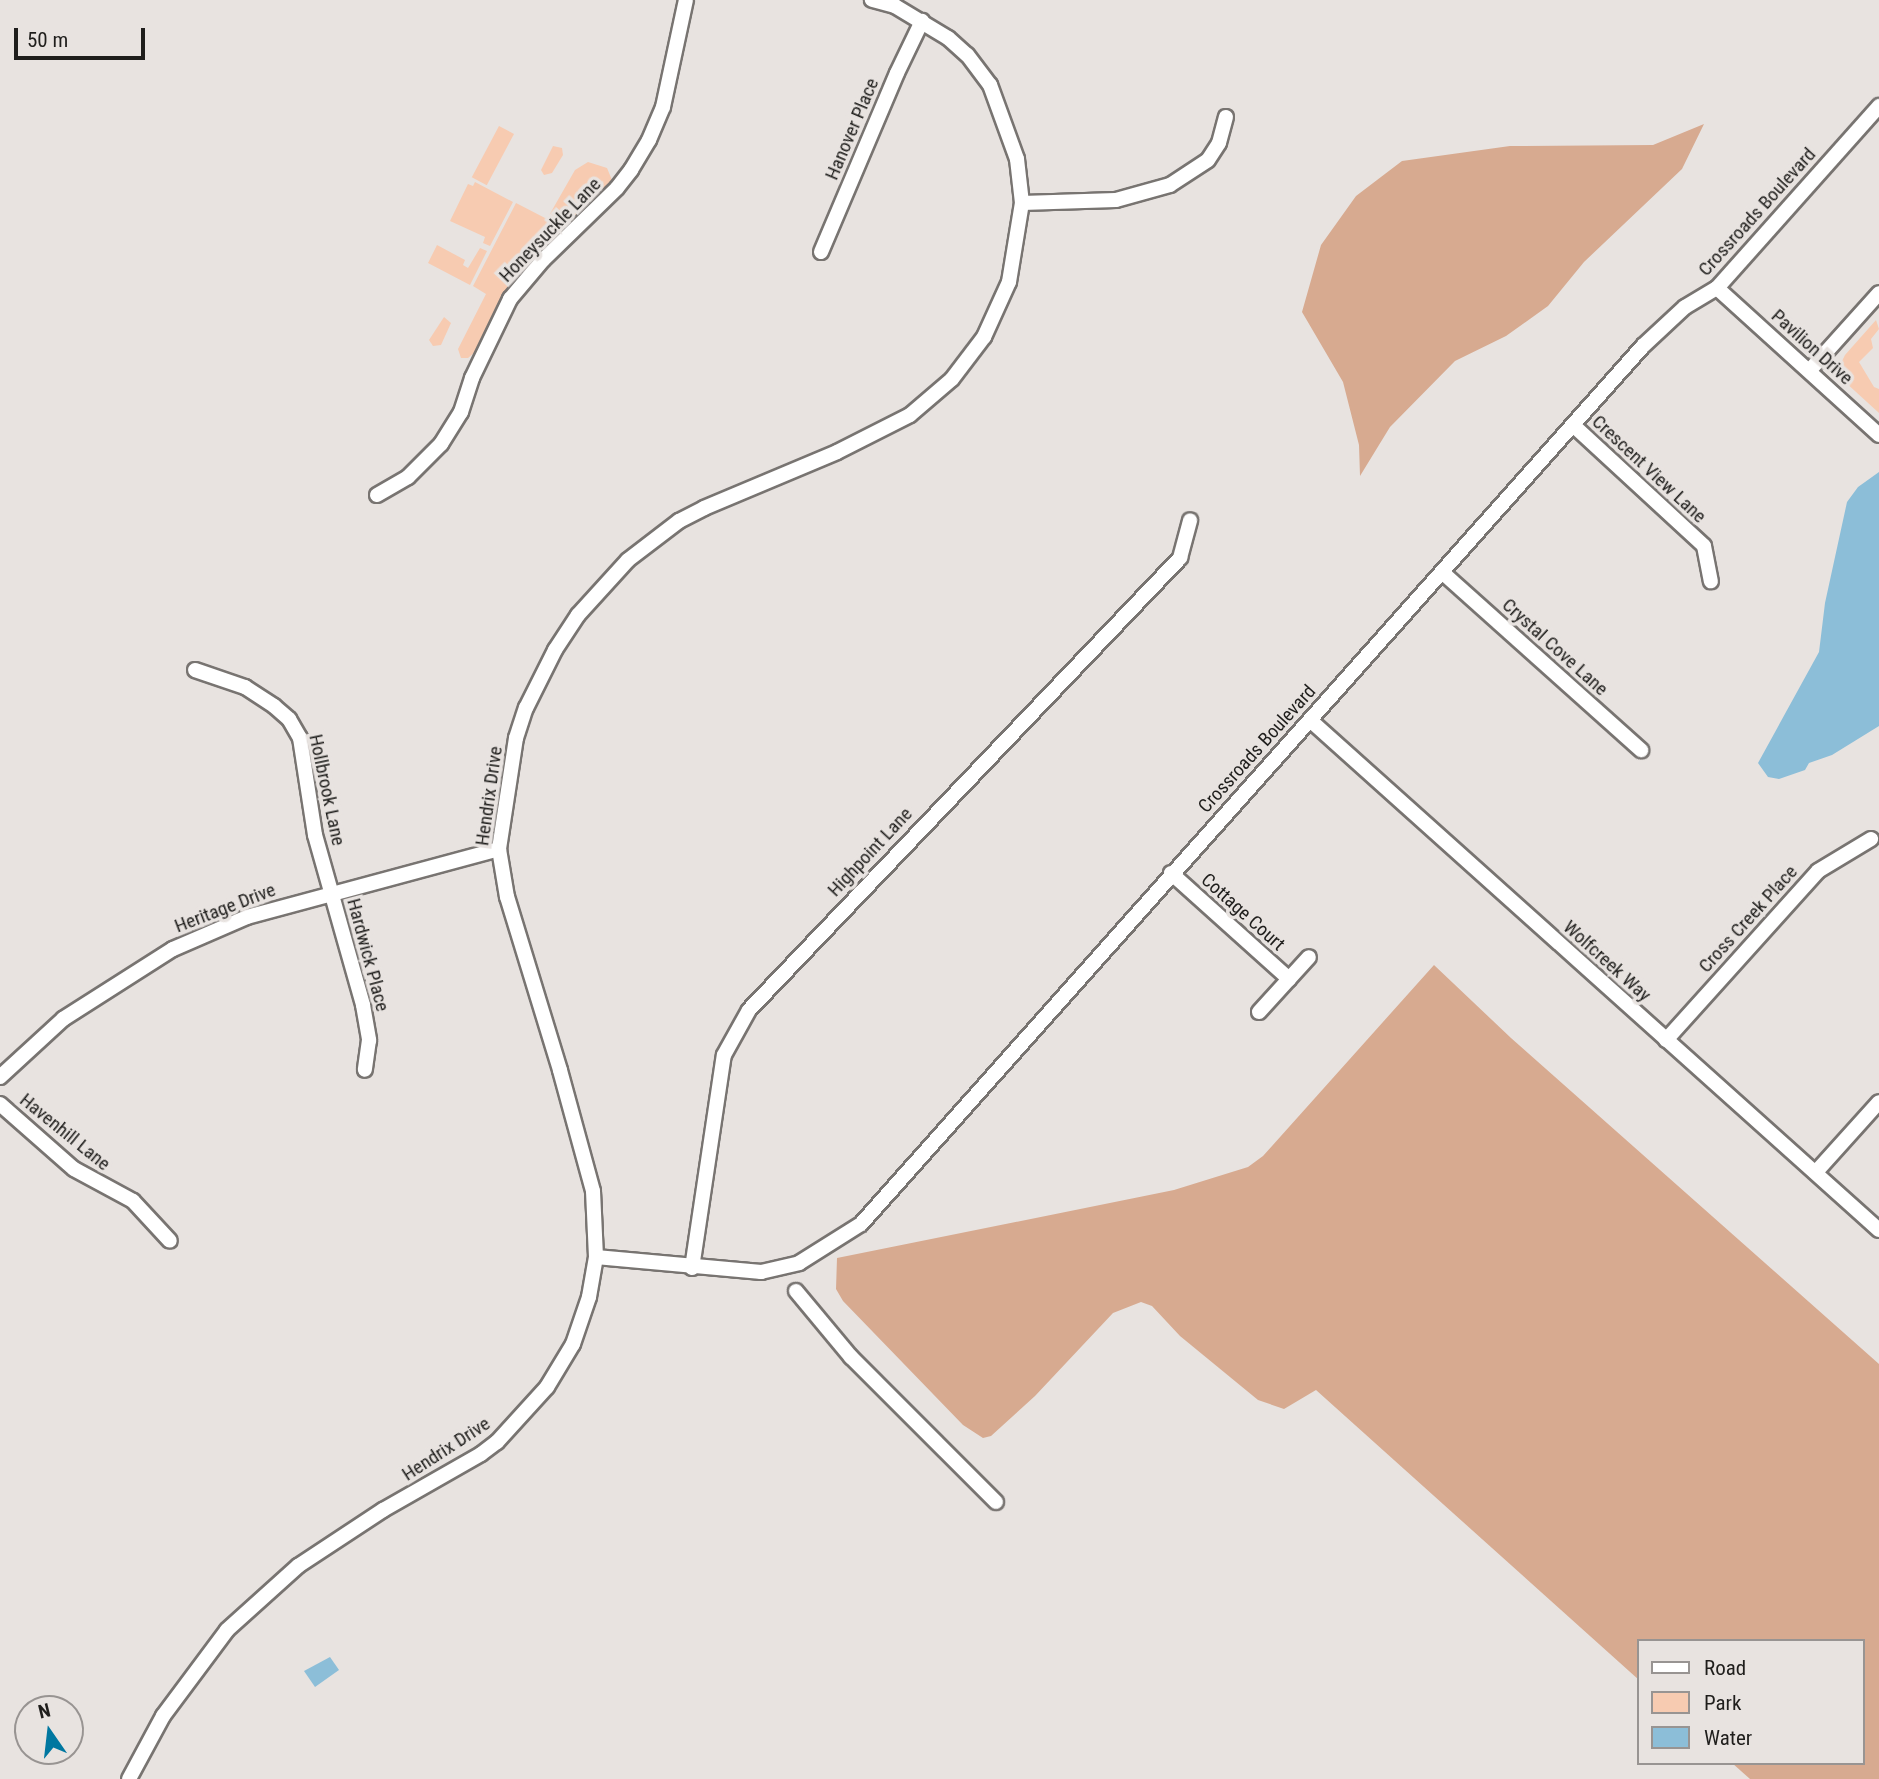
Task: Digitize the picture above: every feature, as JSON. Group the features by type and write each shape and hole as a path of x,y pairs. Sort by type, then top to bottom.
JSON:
{"street":[{"name":"Honeysuckle Lane","path":"377,495 408,477 441,444 461,412 472,378 510,299 543,260 617,188 631,170 649,140 663,107 686,0"},
{"name":"Hendrix Drive","path":"129,1779 163,1716 227,1630 298,1566 383,1510 481,1454 504,1436 547,1387 573,1345 589,1297 596,1256 593,1191 560,1070 506,897 499,849 504,803 519,728 539,681 578,615 628,560 679,521 737,492 837,452 910,415 952,379 984,337 1009,282 1022,203 1017,159 990,85 967,55 948,38 895,6 872,0"},
{"name":"Hanover Place","path":"821,252 897,73 922,22"},
{"name":"Crossroads Boulevard","path":"596,1256 692,1268 761,1272 786,1266 828,1247 861,1224 1643,346 1685,307 1717,288 1879,106"},
{"path":"1022,203 1116,200 1170,185 1209,160 1219,143 1226,117"},
{"name":"Pavilion Drive","path":"1717,288 1879,435"},
{"path":"1810,370 1879,293"},
{"name":"Crescent View Lane","path":"1573,425 1704,546 1711,581"},
{"name":"Highpoint Lane","path":"692,1268 724,1055 749,1010 1180,558 1190,520"},
{"name":"Crystal Cove Lane","path":"1443,573 1641,750"},
{"name":"Hollbrook Lane","path":"195,670 245,687 289,719 300,738 315,835 331,892"},
{"name":"Wolfcreek Way","path":"1310,720 1879,1230"},
{"name":"Cross Creek Place","path":"1666,1040 1818,870 1871,839"},
{"name":"Heritage Drive","path":"0,1077 63,1019 173,948 247,917 331,892 499,849"},
{"name":"Cottage Court","path":"1171,873 1289,979"},
{"name":"Hardwick Place","path":"331,892 363,1004 369,1040 365,1070"},
{"path":"1259,1012 1309,957"},
{"path":"1815,1172 1879,1102"},
{"name":"Havenhill Lane","path":"0,1104 74,1169 133,1201 170,1241"},
{"path":"796,1291 851,1357 996,1502"}],"green space":[{"path":"499,126 514,134 487,185 472,177"},
{"path":"553,146 562,148 563,155 552,173 544,175 541,170"},
{"path":"588,162 607,168 612,180 515,279 500,301 474,353 468,358 461,358 458,349 486,294 473,286 516,203 547,219 575,170"},
{"path":"475,182 513,202 490,246 483,243 485,237 450,221 468,184 473,186"},
{"path":"437,245 465,260 463,265 468,268 480,248 487,251 470,285 428,263"},
{"path":"444,317 451,323 441,345 433,346 429,340"},
{"path":"1876,320 1879,329 1871,339 1873,348 1859,362 1874,387 1879,389 1879,413 1844,381 1839,367 1845,355"}],"shaded area":[{"path":"1704,124 1682,169 1584,262 1548,306 1506,336 1455,361 1390,427 1360,476 1359,445 1343,382 1302,312 1321,245 1356,196 1402,161 1510,146 1653,145"},
{"path":"1434,965 1511,1038 1879,1364 1879,1779 1750,1779 1734,1765 1865,1765 1865,1639 1638,1639 1638,1679 1316,1390 1284,1409 1258,1400 1180,1336 1152,1306 1141,1302 1113,1313 1035,1396 991,1436 983,1438 963,1425 843,1301 836,1289 837,1258 1174,1190 1248,1167 1263,1156"}],"water":[{"path":"1879,472 1879,726 1832,755 1809,763 1805,770 1779,779 1768,777 1758,763 1819,652 1825,603 1847,502 1858,487"},
{"path":"330,1657 339,1670 315,1687 304,1671"}]}
